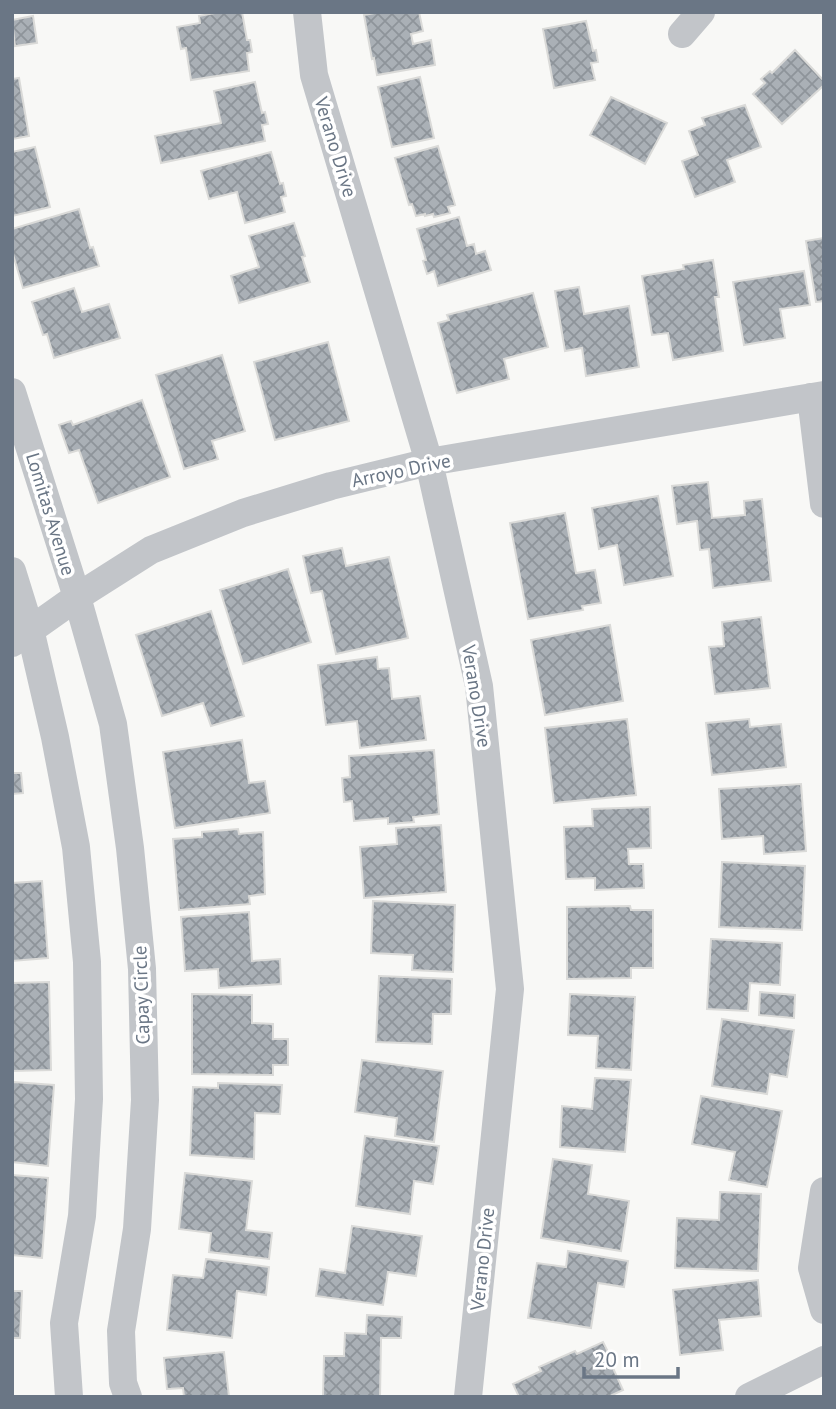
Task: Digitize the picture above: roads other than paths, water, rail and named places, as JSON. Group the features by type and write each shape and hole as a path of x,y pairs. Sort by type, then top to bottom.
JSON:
{"street":[{"name":"Verano Drive","path":"307,12 314,75 429,462 479,686 510,989 468,1397"},
{"path":"682,34 701,12"},
{"name":"Lomitas Avenue","path":"12,392 77,597"},
{"name":"Arroyo Drive","path":"21,636 151,550 243,513 331,486 429,462 818,396"},
{"path":"818,396 824,504"},
{"path":"12,571 21,636 55,737 76,846 87,962 89,1098 82,1216 64,1323 69,1397"},
{"name":"Capay Circle","path":"77,597 113,724 130,848 142,969 145,1100 137,1229 121,1331 123,1383 128,1397"},
{"path":"824,1191 812,1268 824,1310"},
{"path":"749,1397 824,1360"}]}
